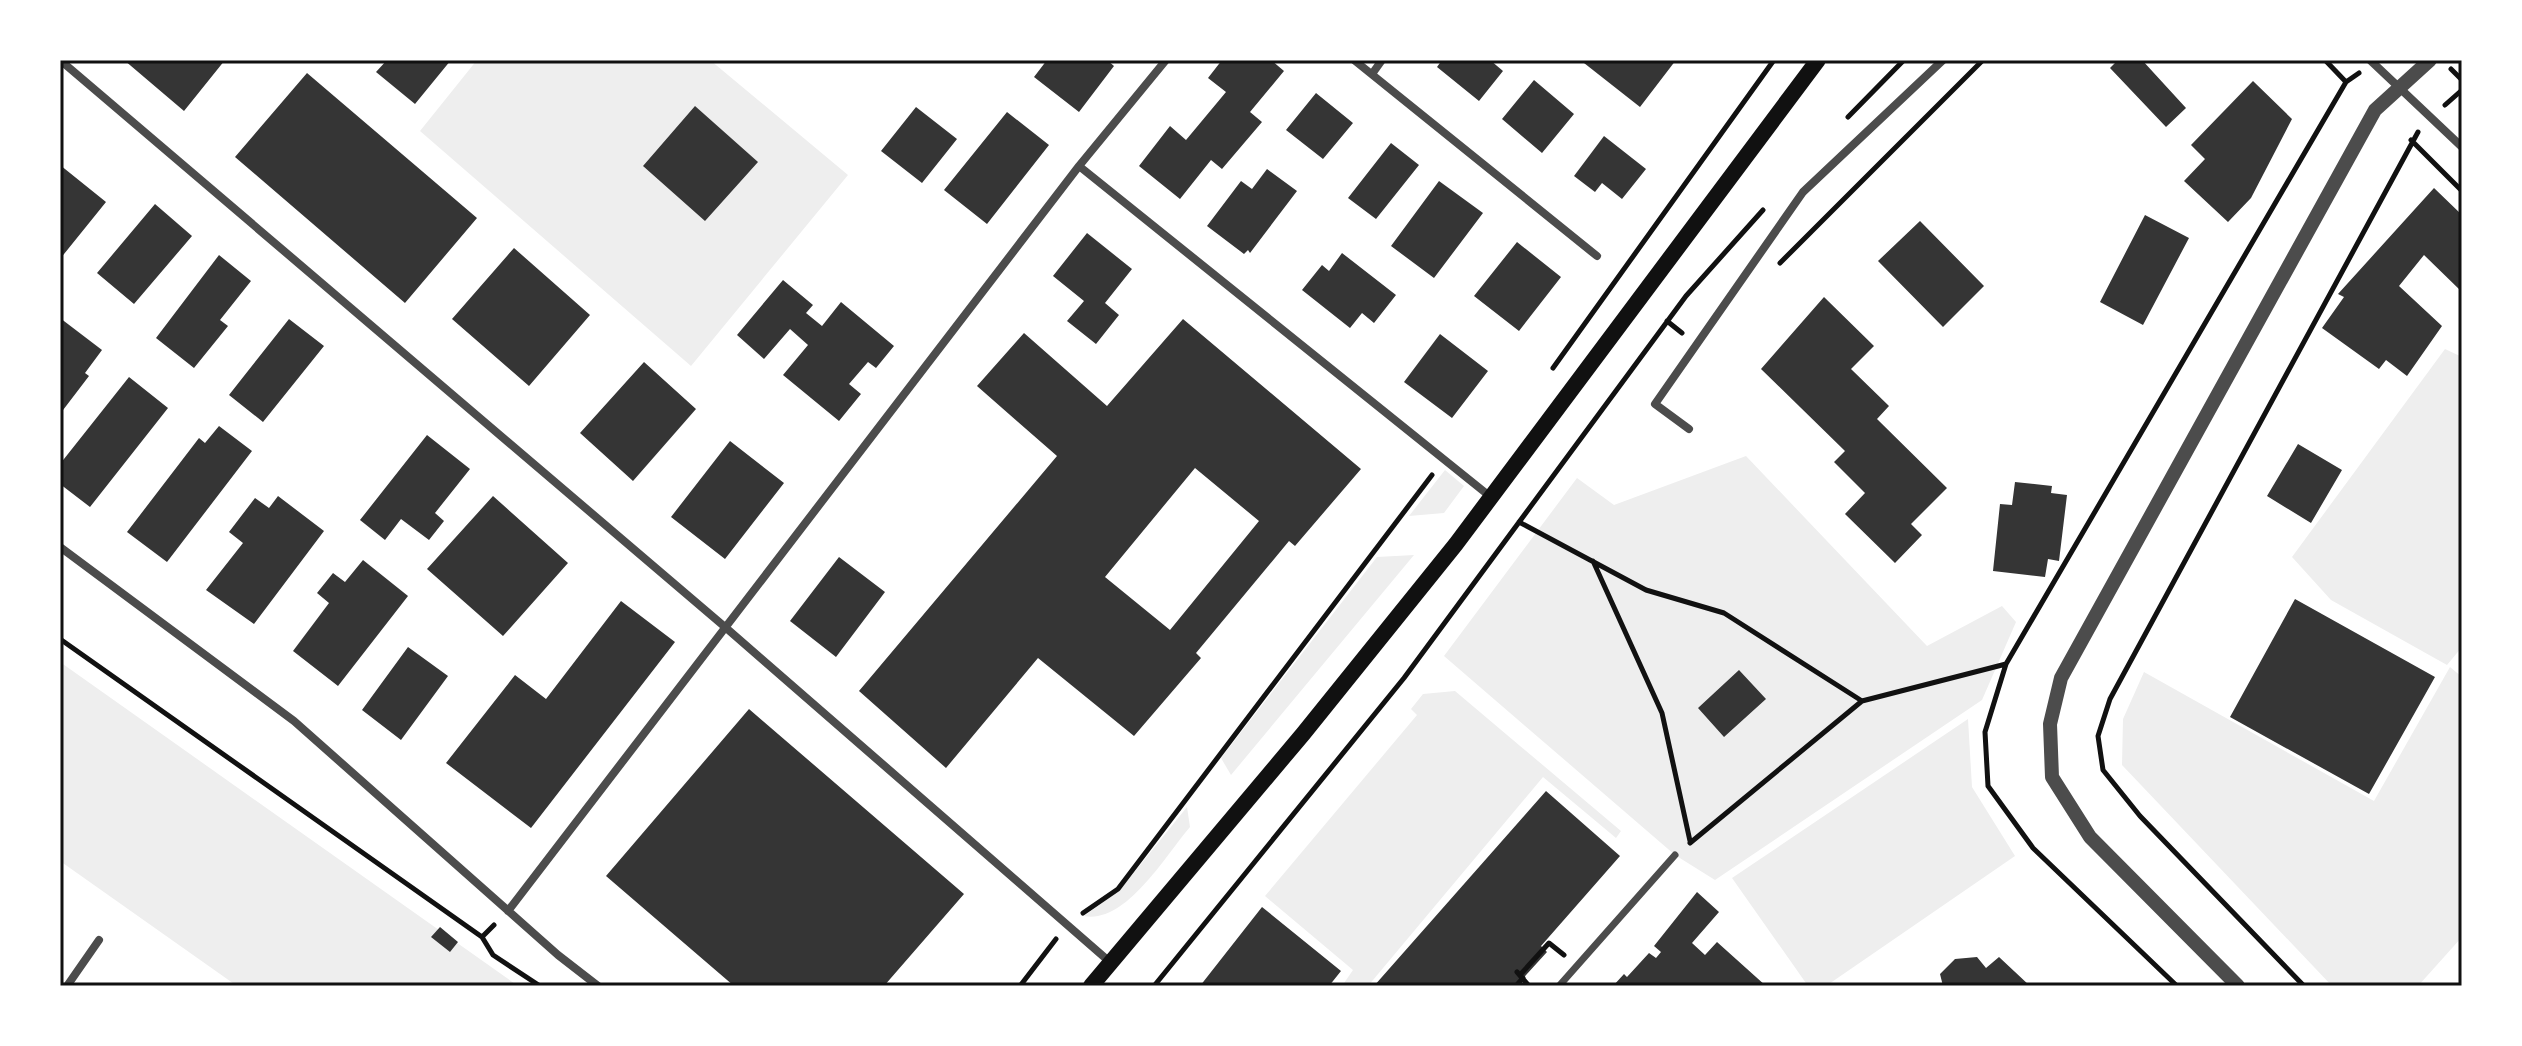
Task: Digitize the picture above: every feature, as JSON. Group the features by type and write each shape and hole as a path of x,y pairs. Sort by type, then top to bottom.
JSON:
{"main road":[{"path":"1091,986 1303,734 1492,498 1818,60"}],"street":[{"path":"60,60 725,627 1111,963"},
{"path":"508,911 1079,166 1166,60"},
{"path":"1354,60 1597,256"},
{"path":"1372,74 1382,60"},
{"path":"1689,429 1655,404 1803,192 1943,60"},
{"path":"2370,60 2462,147"},
{"path":"2238,986 2090,837 2052,777 2050,724 2061,678 2375,110 2430,60"},
{"path":"1079,166 1492,498"},
{"path":"60,547 294,721 508,911 598,986"},
{"path":"1559,986 1675,855"},
{"path":"67,986 99,940"}],"path":[{"path":"1635,254 1774,60"},
{"path":"1839,127 1904,60"},
{"path":"1772,270 1983,60"},
{"path":"2325,60 2346,82"},
{"path":"2304,986 2140,816 2103,770 2098,736 2110,699 2411,140 2462,90"},
{"path":"2411,140 2462,191"},
{"path":"1154,986 1404,678 1667,321 1766,205"},
{"path":"1667,321 1684,335 1724,307"},
{"path":"1020,986 1067,925 1118,889 1444,459"},
{"path":"1519,522 1646,590 1724,613 1862,701"},
{"path":"1593,561 1662,713 1691,842"},
{"path":"60,639 482,937 493,955 540,986"},
{"path":"1675,855 1862,701 2006,664"},
{"path":"482,937 508,911"},
{"path":"1516,986 1520,975 1549,943"},
{"path":"1520,975 1529,986"}],"shaded area":[{"path":"477,60 710,60 848,175 691,366 420,131"},
{"path":"2445,349 2462,357 2462,647 2447,665 2331,600 2292,557"},
{"path":"1746,456 1927,646 2002,606 2016,622 1982,700 1715,880 1675,855 1444,656 1577,478 1614,505"},
{"path":"1445,470 1464,486 1444,513 1409,516"},
{"path":"1414,555 1231,775 1221,758 1377,557"},
{"path":"60,662 518,986 237,986 60,861"},
{"path":"2450,667 2462,677 2462,937 2418,986 2332,986 2122,765 2123,719 2144,672 2374,801"},
{"path":"1455,691 1621,831 1616,838 1543,777 1368,986 1342,986 1353,970 1265,896 1417,715 1411,709 1423,694"},
{"path":"1968,719 1972,787 2015,856 1826,986 1808,986 1732,878"},
{"path":"1187,807 1190,827 1143,885 1115,910 1100,916 1084,916 1120,890"}],"building":[{"path":"124,60 225,60 184,111"},
{"path":"387,60 451,60 415,104 376,72"},
{"path":"1047,60 1107,60 1114,66 1079,112 1034,77"},
{"path":"1222,60 1271,60 1284,71 1250,112 1262,122 1222,169 1211,160 1180,199 1139,166 1170,126 1186,140 1226,92 1208,78"},
{"path":"1442,60 1490,60 1503,71 1479,101 1437,67"},
{"path":"1587,60 1676,60 1640,107 1584,63"},
{"path":"2118,60 2142,60 2186,108 2166,127 2110,68"},
{"path":"307,73 477,218 405,303 235,157"},
{"path":"1534,80 1574,114 1542,153 1502,119"},
{"path":"2253,81 2292,119 2251,198 2228,222 2184,181 2205,159 2191,145"},
{"path":"1316,93 1353,123 1323,159 1286,130"},
{"path":"695,106 758,162 705,221 643,166"},
{"path":"916,107 957,139 922,183 881,151"},
{"path":"1007,112 1049,145 987,224 944,190"},
{"path":"1604,136 1646,169 1622,199 1602,183 1595,192 1574,176"},
{"path":"1391,143 1419,165 1376,219 1348,198"},
{"path":"60,165 106,202 60,259"},
{"path":"1267,169 1297,191 1250,253 1248,250 1244,254 1207,226 1241,181 1252,189"},
{"path":"1439,181 1483,213 1434,278 1391,246"},
{"path":"2434,188 2462,215 2462,292 2424,255 2399,286 2442,326 2407,376 2386,360 2379,369 2322,328 2344,297 2338,294"},
{"path":"155,204 192,236 134,304 97,273"},
{"path":"2145,215 2189,238 2143,325 2100,302"},
{"path":"1920,221 1984,286 1943,327 1878,261"},
{"path":"1087,233 1132,269 1105,303 1119,315 1096,344 1067,321 1084,301 1053,276"},
{"path":"1517,242 1561,277 1519,331 1474,296"},
{"path":"514,248 590,315 529,386 452,319"},
{"path":"1342,253 1396,295 1374,323 1362,313 1350,328 1302,290 1322,265 1329,271"},
{"path":"219,255 251,281 220,320 228,326 194,368 156,338"},
{"path":"783,280 813,305 806,313 822,326 841,302 894,346 876,368 868,362 849,384 861,394 839,421 783,375 808,345 790,329 764,359 737,335"},
{"path":"1824,297 1874,346 1851,369 1889,406 1877,419 1947,488 1911,524 1922,535 1895,563 1845,514 1865,493 1834,462 1845,451 1761,369"},
{"path":"60,318 102,350 85,373 89,376 60,414"},
{"path":"289,319 324,346 263,422 229,395"},
{"path":"1183,319 1361,469 1295,546 1289,541 1196,653 1201,658 1134,736 1038,658 946,768 859,691 1057,456 977,386 1024,333 1107,406","holes":["1195,468 1259,521 1170,630 1105,577"]},
{"path":"1440,334 1488,371 1452,418 1404,382"},
{"path":"644,362 696,409 633,481 580,433"},
{"path":"129,377 168,408 90,507 60,484 60,464"},
{"path":"219,426 252,451 167,562 127,532 199,438 205,443"},
{"path":"427,435 470,469 435,513 444,521 429,540 401,519 385,540 360,520"},
{"path":"730,441 784,483 725,559 671,517"},
{"path":"2298,444 2342,470 2311,523 2267,496"},
{"path":"2015,482 2052,486 2051,493 2067,495 2059,561 2048,559 2045,577 1993,571 2000,504 2012,505"},
{"path":"278,496 324,531 254,624 206,590 243,543 229,532 255,498 269,508"},
{"path":"493,496 568,563 503,636 427,569"},
{"path":"839,557 885,592 836,657 790,621"},
{"path":"363,560 408,596 338,686 293,651 329,603 317,593 333,573 345,582"},
{"path":"2295,599 2435,677 2369,794 2230,717"},
{"path":"621,601 675,642 531,828 446,763 515,675 546,699"},
{"path":"408,647 448,676 401,740 362,710"},
{"path":"1739,670 1766,699 1724,737 1698,708"},
{"path":"749,709 964,894 884,986 734,986 606,876"},
{"path":"1546,791 1620,856 1541,946 1547,952 1516,986 1374,986"},
{"path":"1697,892 1719,912 1692,943 1705,955 1717,942 1766,986 1613,986 1624,974 1627,977 1649,953 1656,958 1661,952 1654,946"},
{"path":"1262,907 1341,971 1329,986 1200,986"},
{"path":"440,927 458,942 450,952 431,937"},
{"path":"1977,957 1986,968 1999,957 2030,986 1943,986 1940,974 1955,959"}]}
